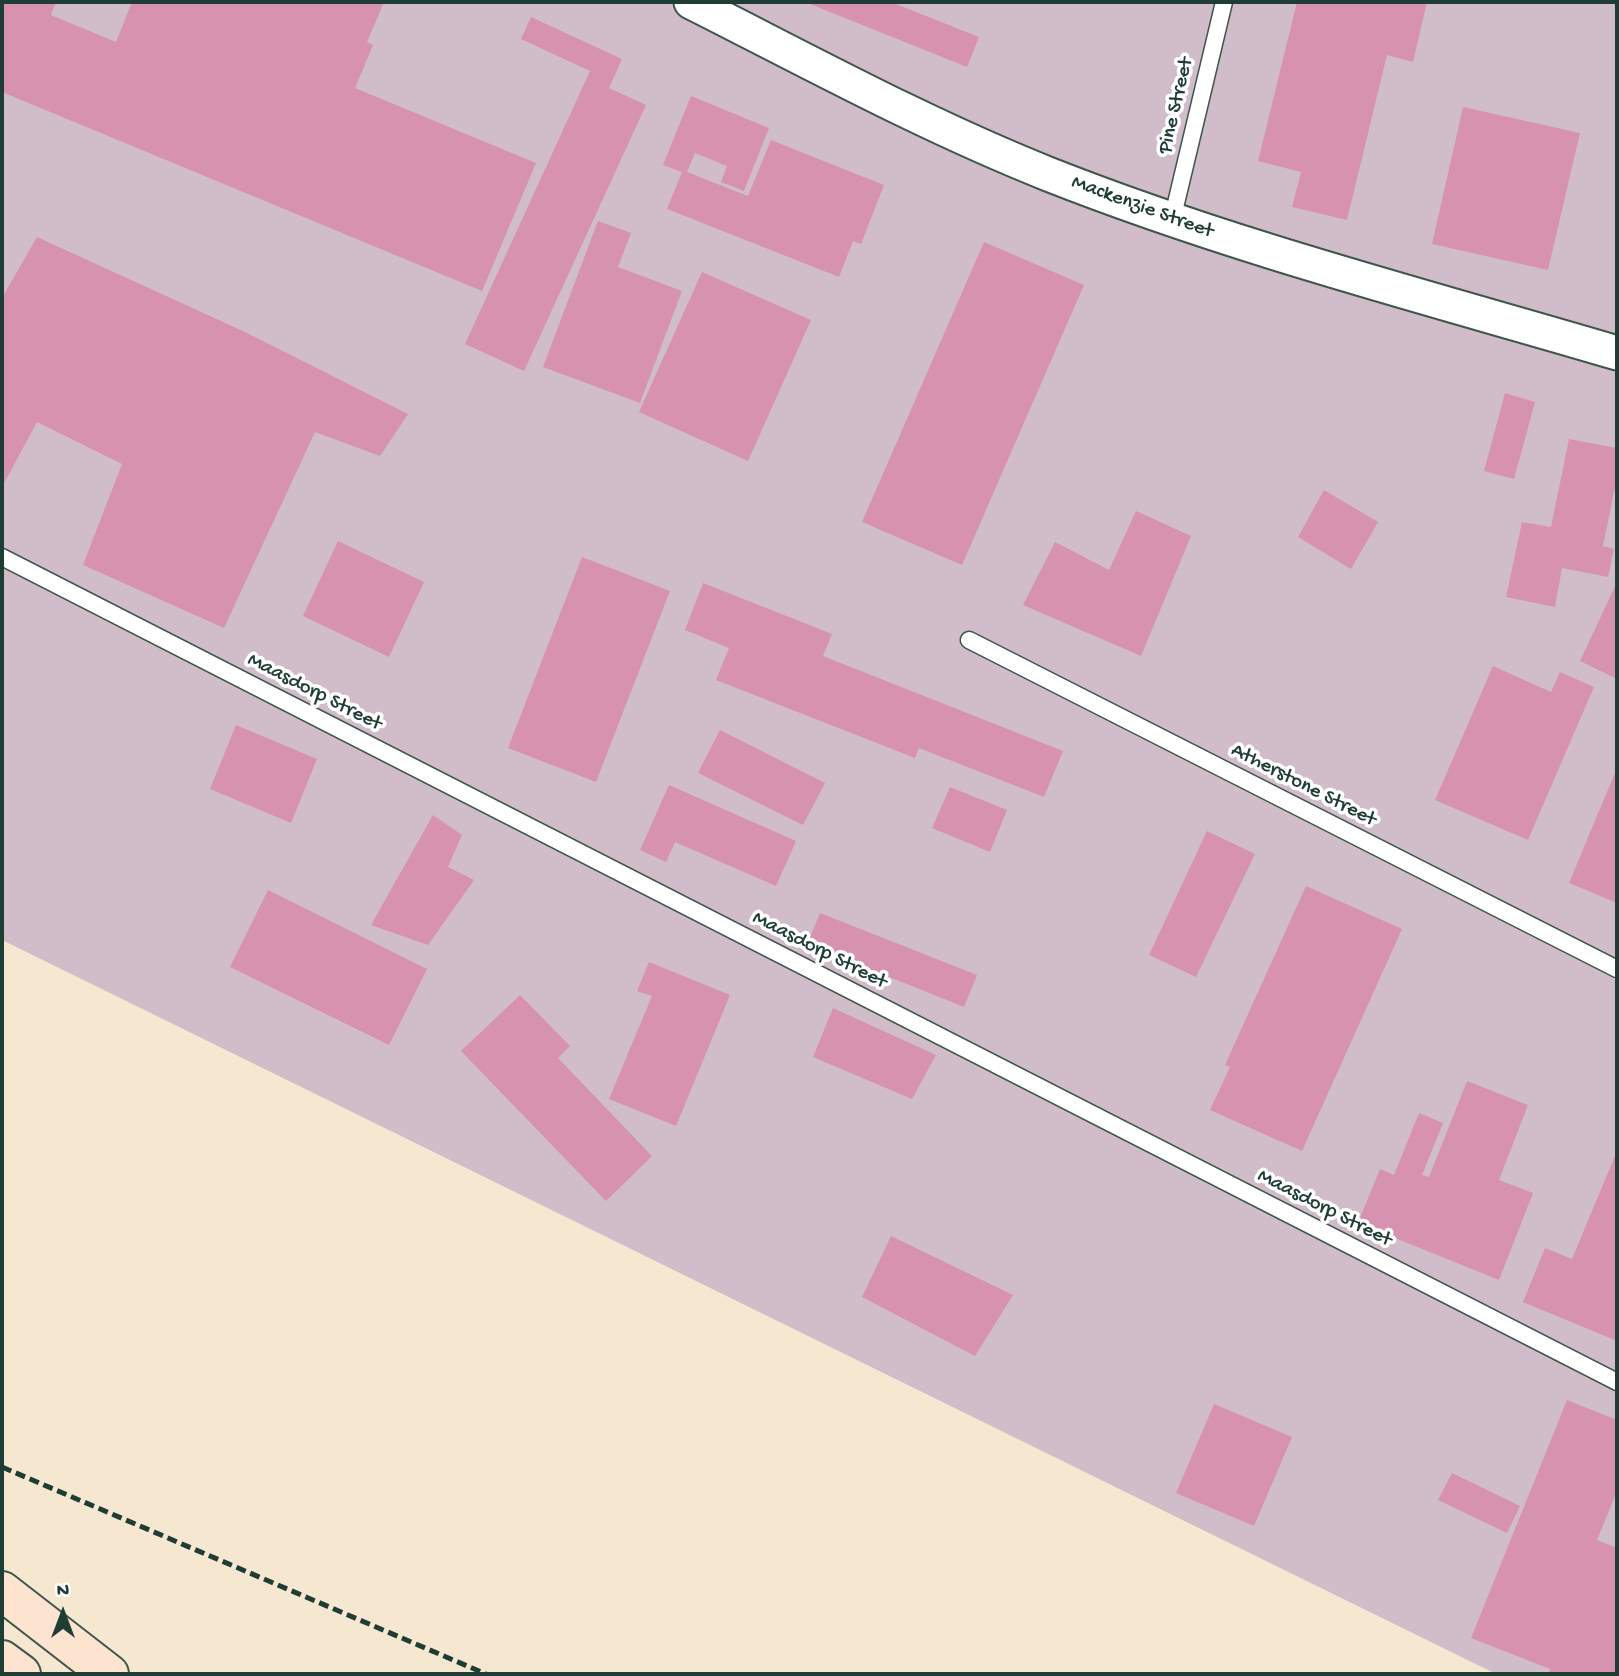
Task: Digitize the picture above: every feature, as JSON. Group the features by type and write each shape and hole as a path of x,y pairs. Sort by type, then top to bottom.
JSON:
{"main road":[{"path":"2,1591 109,1674"},
{"path":"2,1660 21,1674"}],"street":[{"name":"Mackenzie Street","path":"691,2 930,122 1046,173 1172,220 1617,353"}],"lane":[{"name":"Pine Street","path":"1172,220 1224,2"},
{"name":"Maasdorp Street","path":"2,557 1617,1382"},
{"name":"Atherstone Street","path":"969,640 1617,970"}],"shaded area":[{"path":"2,2 1617,2 1617,1674 1496,1674 2,940"}],"building":[{"path":"2,2 56,2 51,15 116,42 132,2 384,2 367,42 373,45 355,88 536,163 482,291 2,92"},
{"path":"805,2 891,2 979,37 967,67"},
{"path":"1297,2 1427,2 1413,62 1387,55 1347,220 1292,207 1301,172 1258,161"},
{"path":"531,17 622,59 609,88 646,105 524,371 465,344 590,71 521,39"},
{"path":"691,96 769,128 744,191 721,182 727,166 695,153 687,172 748,196 771,140 884,185 861,244 853,241 839,277 667,209 682,172 663,165"},
{"path":"1463,107 1580,133 1548,270 1432,244"},
{"path":"598,221 631,233 618,267 682,291 640,403 543,367"},
{"path":"37,237 245,332 408,414 380,456 315,432 224,628 83,565 122,464 37,422 2,487 2,298"},
{"path":"984,242 1084,285 962,565 862,522"},
{"path":"702,272 811,320 748,461 639,412"},
{"path":"1505,393 1535,402 1514,479 1484,471"},
{"path":"1569,439 1617,448 1617,477 1603,546 1614,549 1608,577 1562,568 1555,607 1506,597 1522,522 1551,527"},
{"path":"1324,490 1378,522 1351,569 1298,537"},
{"path":"1136,511 1191,536 1141,656 1023,605 1055,542 1109,570"},
{"path":"338,541 424,582 389,657 303,616"},
{"path":"582,557 670,591 596,782 508,748"},
{"path":"1617,582 1617,679 1580,661"},
{"path":"703,583 832,634 823,656 1063,751 1044,797 919,748 915,758 716,680 729,648 685,630"},
{"path":"1493,666 1551,692 1560,672 1594,687 1528,840 1435,800"},
{"path":"236,725 317,759 291,823 210,789"},
{"path":"720,730 825,783 803,825 698,773"},
{"path":"1617,768 1617,903 1569,883"},
{"path":"669,785 796,841 776,886 675,842 666,862 640,850"},
{"path":"950,787 1007,810 990,852 932,828"},
{"path":"433,815 462,835 448,867 474,880 428,945 371,925"},
{"path":"1207,831 1255,854 1196,977 1149,955"},
{"path":"1306,886 1402,929 1302,1151 1210,1110 1230,1067 1225,1065"},
{"path":"268,890 427,969 389,1045 230,967"},
{"path":"820,913 977,975 964,1007 807,944"},
{"path":"649,962 730,995 676,1126 609,1099 652,996 637,991"},
{"path":"520,995 570,1046 558,1058 652,1156 606,1201 461,1051"},
{"path":"833,1008 936,1055 912,1099 813,1057"},
{"path":"1467,1081 1528,1105 1499,1180 1533,1193 1499,1280 1358,1223 1380,1169 1394,1175 1419,1113 1443,1123 1422,1175 1429,1177"},
{"path":"1617,1151 1617,1341 1523,1302 1545,1248 1572,1259"},
{"path":"891,1236 1013,1295 975,1356 862,1297"},
{"path":"1567,1400 1617,1420 1617,1491 1597,1540 1617,1548 1617,1674 1549,1674 1550,1669 1471,1638"},
{"path":"1214,1404 1292,1437 1254,1526 1176,1493"},
{"path":"1452,1473 1520,1506 1507,1533 1438,1500"}],"railway":[{"path":"2,1467 486,1674"}]}
